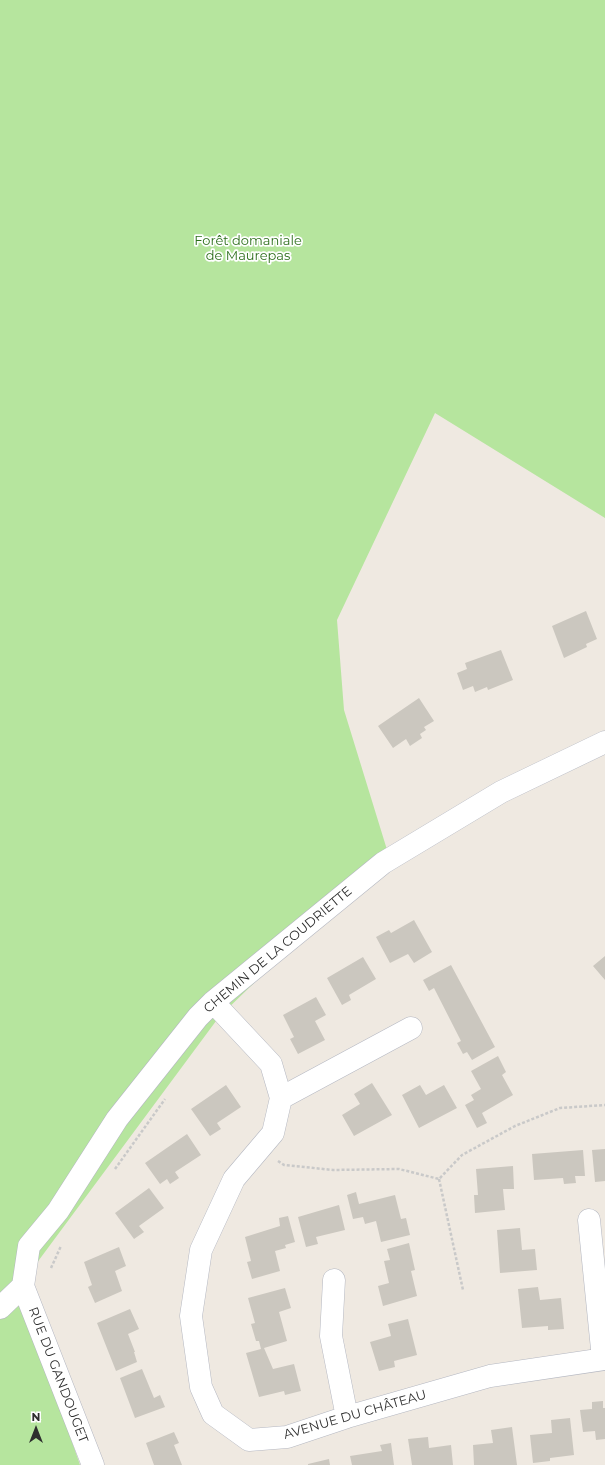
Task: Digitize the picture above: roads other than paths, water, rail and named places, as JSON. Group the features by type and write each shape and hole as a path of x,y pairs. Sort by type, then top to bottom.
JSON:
{"street":[{"name":"CHEMIN DE LA COUDRIETTE","path":"23,1286 29,1246 58,1211 117,1119 198,1017 213,1002 383,863 501,792 605,742"},
{"name":"AVENUE DU CHÂTEAU","path":"213,1002 271,1064 281,1098 273,1133 234,1179 201,1250 191,1316 202,1387 214,1414 249,1440 287,1437 347,1417 490,1376 604,1359"},
{"path":"281,1098 411,1028"},
{"path":"589,1220 604,1359"},
{"path":"334,1280 331,1336 347,1417"},
{"path":"0,1308 23,1286"},
{"name":"RUE DU GANDOUGET","path":"23,1286 92,1465"}],"park label":[{"name":"Forêt domaniale de Maurepas","path":"248,248"}]}
